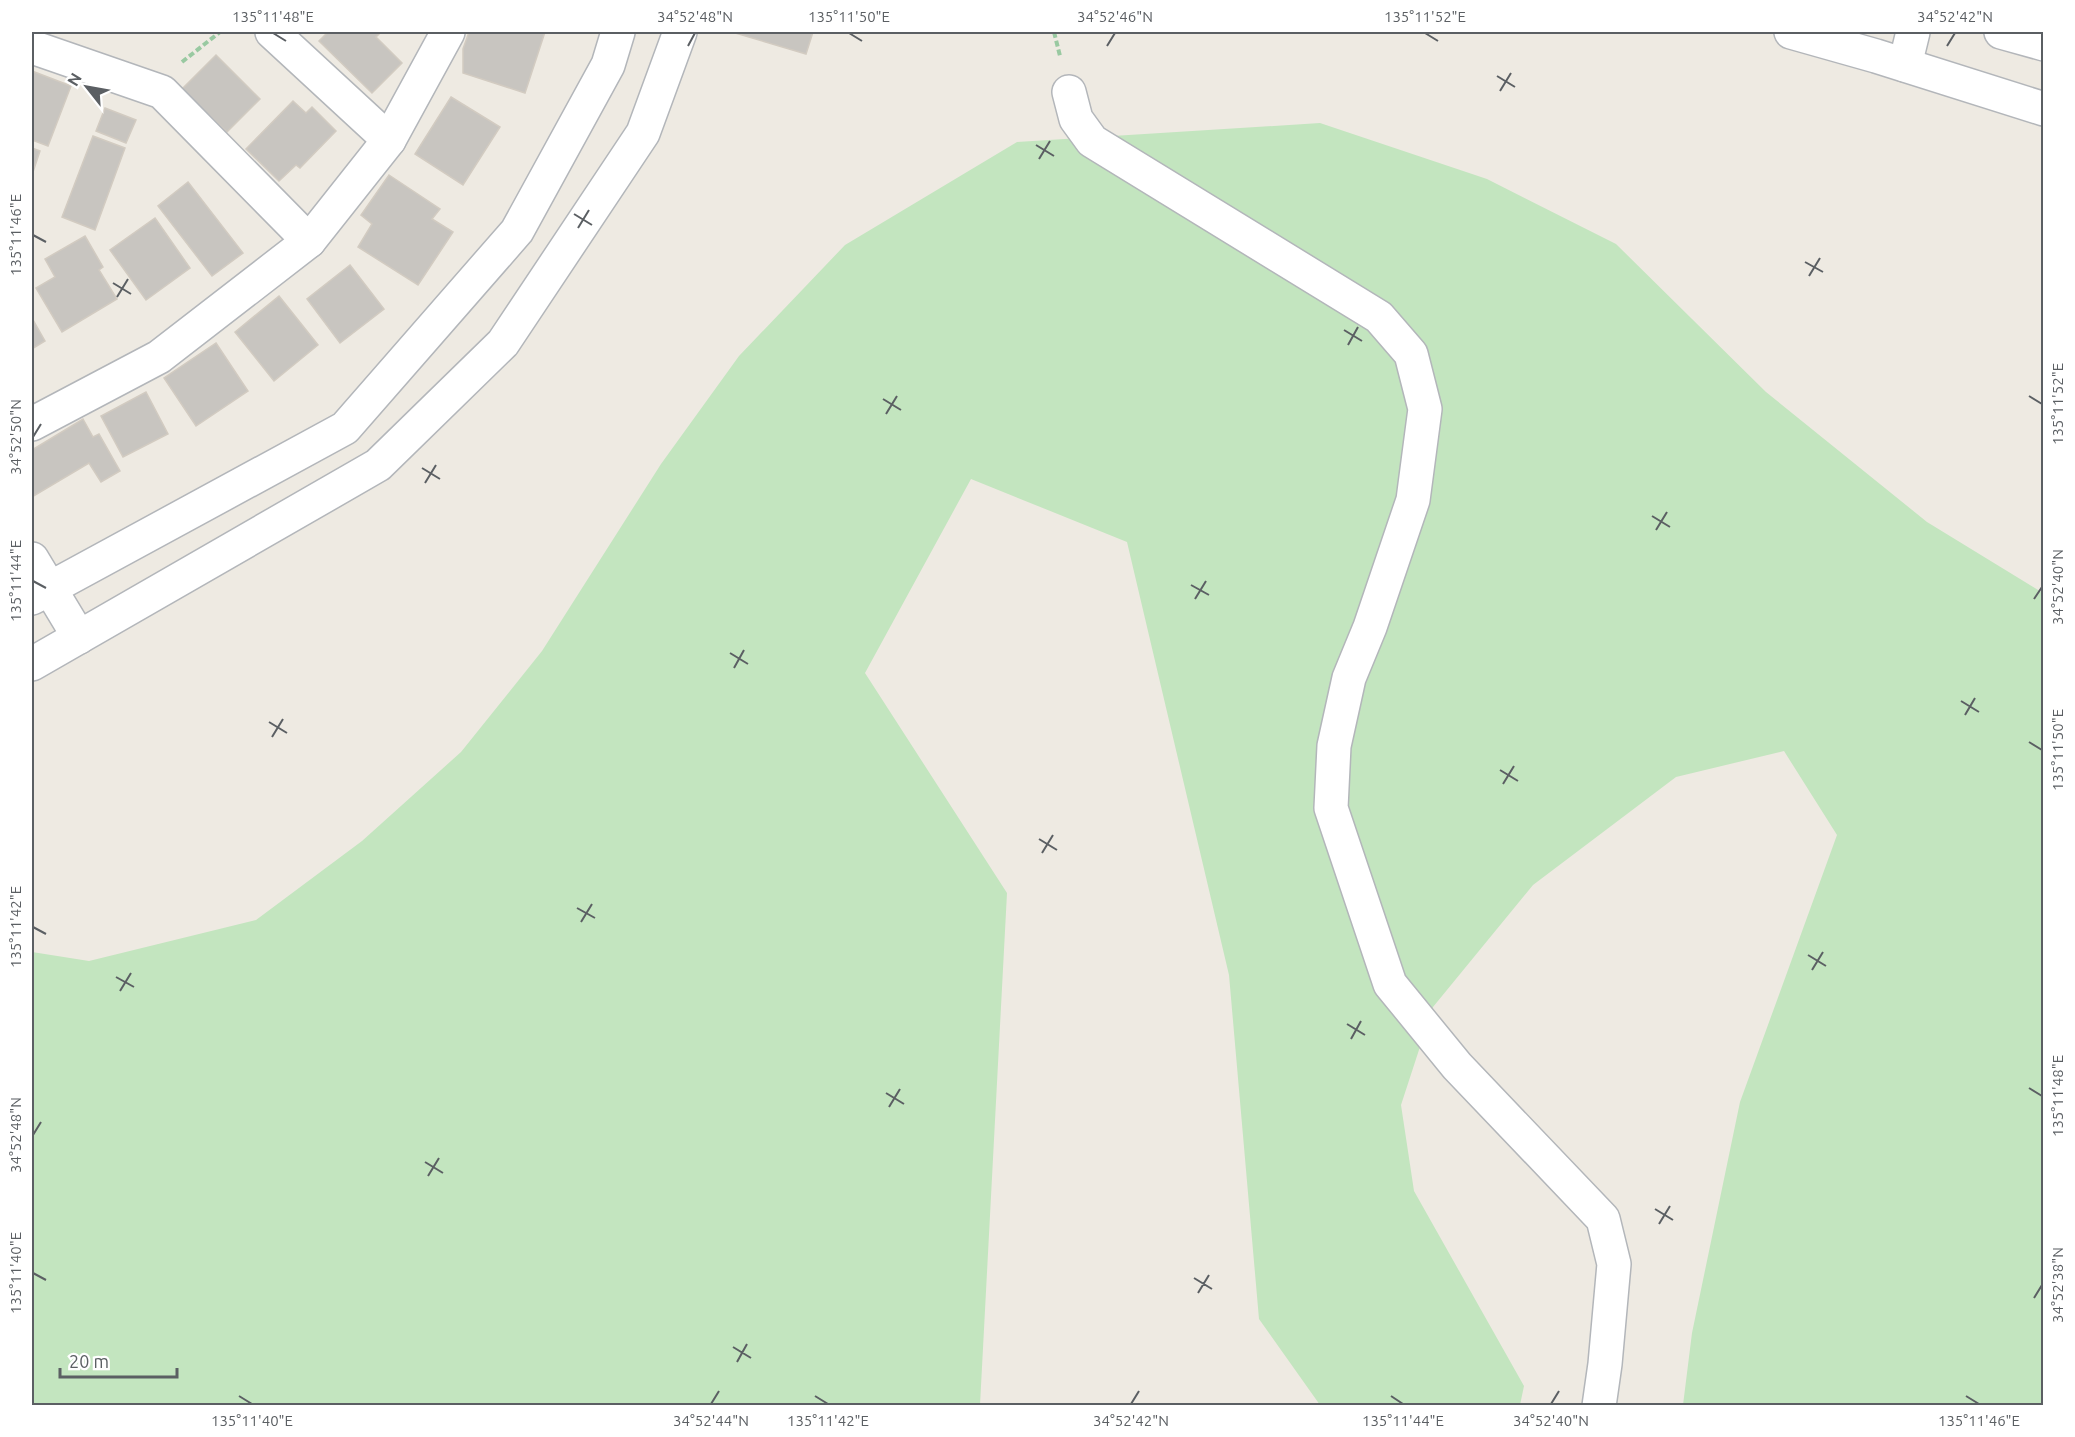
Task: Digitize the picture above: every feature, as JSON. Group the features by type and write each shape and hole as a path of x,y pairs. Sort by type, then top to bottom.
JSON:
{"street":[{"path":"272,32 389,140"},
{"path":"32,424 159,357 309,241 389,140 448,32"},
{"path":"40,593 345,428 517,231 608,65 618,32"},
{"path":"32,664 378,465 503,343 643,133 680,32"},
{"path":"1791,32 2043,109"},
{"path":"1905,65 1913,32"},
{"path":"2001,32 2043,44"},
{"path":"32,47 162,92 309,241"},
{"path":"1069,92 1076,118 1092,141 1378,317 1411,354 1425,409 1413,500 1370,627 1349,678 1334,746 1331,808 1390,984 1456,1066 1603,1219 1614,1264 1599,1406"},
{"path":"32,559 40,593 78,637"}],"green space":[{"path":"1320,123 1487,179 1616,244 1766,392 1927,522 2043,593 2043,1405 1683,1405 1692,1333 1740,1102 1837,835 1784,751 1676,777 1533,885 1433,1007 1401,1105 1414,1191 1524,1386 1520,1405 1320,1405 1259,1319 1229,975 1127,542 971,479 865,673 1007,893 980,1405 32,1405 32,952 89,961 256,920 362,841 461,752 542,651 661,464 739,356 845,245 1017,142"}],"building":[{"path":"326,32 381,32 376,37 402,63 372,93 319,41"},
{"path":"469,32 545,32 525,93 463,73 463,49"},
{"path":"732,32 813,32 806,54"},
{"path":"216,55 260,99 227,132 182,89"},
{"path":"32,71 71,86 48,146 32,140"},
{"path":"451,97 500,127 463,185 415,154"},
{"path":"293,101 306,113 312,107 336,131 300,168 296,165 279,181 246,149"},
{"path":"105,108 136,120 126,143 96,131"},
{"path":"93,136 125,148 95,230 62,217"},
{"path":"32,148 40,151 32,175"},
{"path":"389,175 440,209 432,219 453,232 418,285 358,247 372,224 361,215"},
{"path":"188,182 243,253 212,276 158,206"},
{"path":"155,218 190,268 146,300 110,250"},
{"path":"85,236 103,267 99,270 117,299 62,332 36,288 55,277 45,259"},
{"path":"350,265 384,309 340,343 307,299"},
{"path":"279,296 318,345 274,381 235,332"},
{"path":"32,318 45,341 32,349"},
{"path":"216,343 248,391 196,426 164,378"},
{"path":"146,392 168,434 123,457 101,416"},
{"path":"83,419 93,437 99,434 120,471 101,482 89,463 32,497 32,450"}]}
